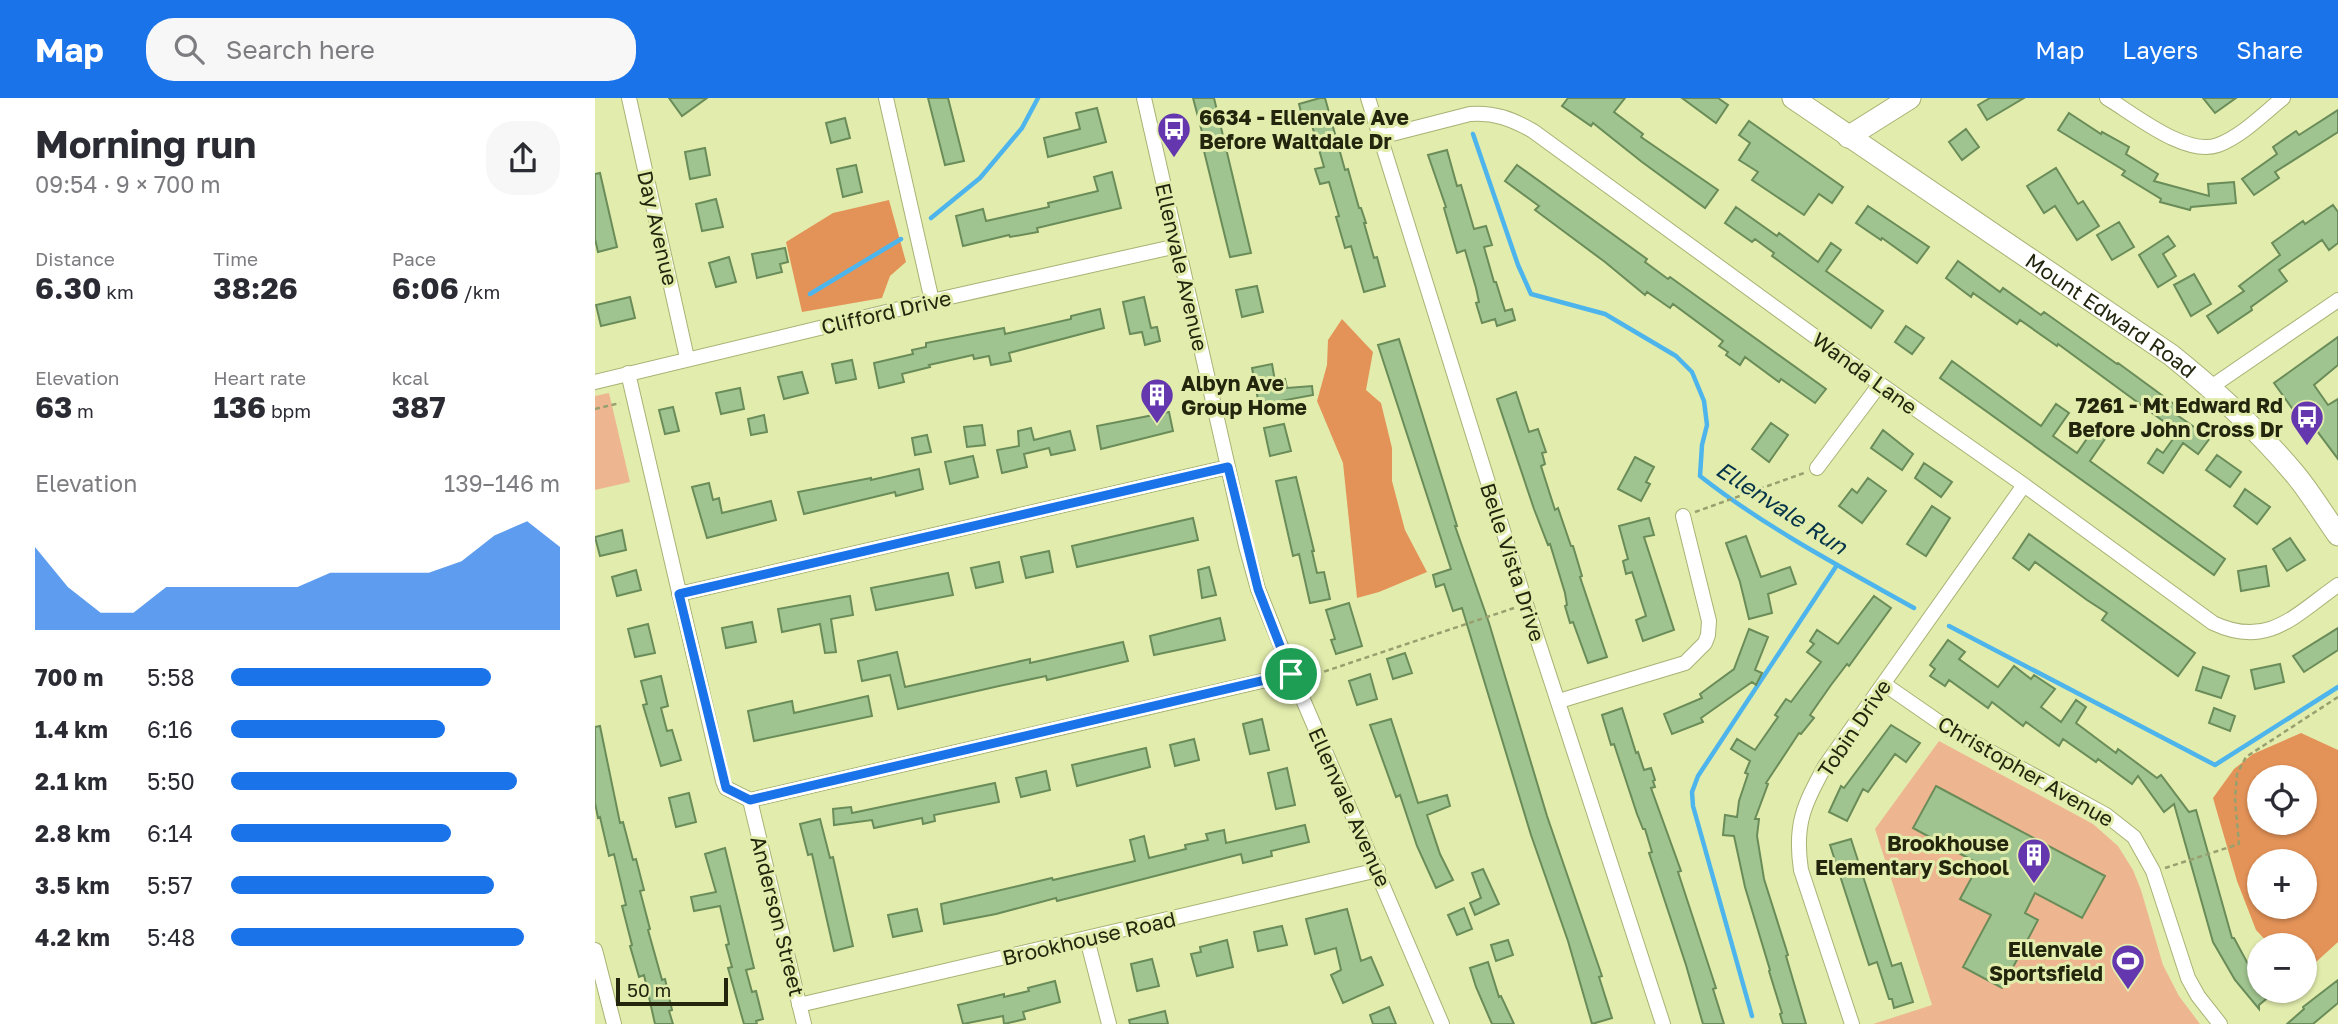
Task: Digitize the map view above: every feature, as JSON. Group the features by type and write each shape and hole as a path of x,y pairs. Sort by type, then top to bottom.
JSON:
{"street":[{"name":"Day Avenue","path":"629,98 687,358"},
{"path":"886,98 932,301"},
{"name":"Ellenvale Avenue","path":"1144,98 1258,589 1442,1024"},
{"name":"Belle Vista Drive","path":"1368,98 1526,604 1663,1024"},
{"name":"Mount Edward Road","path":"1793,98 2172,355 2211,387 2261,435 2295,475 2338,535"},
{"path":"1848,137 1910,98"},
{"path":"2107,98 2182,143 2197,147 2216,146 2231,138 2283,98"},
{"name":"Wanda Lane","path":"1380,137 1470,114 1485,113 1517,122 1533,131 1879,384 2024,485 2197,614 2229,631 2262,633 2277,627 2338,585"},
{"name":"Clifford Drive","path":"595,382 687,358 1177,246"},
{"path":"2211,387 2338,300"},
{"path":"628,373 723,780 726,788 750,800 1294,679"},
{"path":"1817,468 1879,384"},
{"path":"679,594 1228,467"},
{"name":"Tobin Drive","path":"1852,1024 1801,870 1797,844 1800,822 1825,766 2024,485"},
{"path":"1559,701 1685,663 1705,643 1709,621 1683,516"},
{"name":"Christopher Avenue","path":"1884,684 1949,729 2121,826 2134,836 2153,871 2188,978 2220,1024"},
{"name":"Anderson Street","path":"750,800 804,1024"},
{"name":"Brookhouse Road","path":"799,1005 1378,870"},
{"path":"1087,939 1109,1024"},
{"path":"595,950 614,1024"}],"path":[{"path":"595,409 634,399"},
{"path":"1683,516 1817,468"},
{"path":"1294,679 1526,604"},
{"path":"2153,871 2238,844 2235,799 2237,774 2246,757 2338,697"}],"shaded area":[{"path":"889,200 906,262 890,276 882,298 802,312 786,242 833,213"},
{"path":"1342,319 1373,352 1366,390 1381,403 1392,448 1392,481 1405,530 1427,572 1357,598 1343,463 1317,401 1327,365 1328,340"},
{"path":"609,393 630,482 595,490 595,396"},
{"path":"2301,733 2338,750 2338,942 2317,961 2317,933 2259,933 2252,919 2317,919 2317,849 2247,849 2247,907 2213,798 2234,769 2253,754"},
{"path":"1939,741 2093,824 2118,846 2133,870 2141,890 2163,965 2179,996 2200,1024 1873,1024 1932,1005 1875,829"}],"building":[{"path":"669,98 707,98 682,116"},
{"path":"928,98 948,98 964,161 945,165"},
{"path":"1193,98 1214,98 1251,253 1230,257"},
{"path":"1325,98 1345,170 1348,169 1385,286 1364,292 1351,246 1345,248 1329,182 1320,184 1315,169 1324,167 1311,122 1304,124 1299,104"},
{"path":"1568,98 1625,98 1614,112 1643,134 1641,137 1718,190 1705,208 1593,123 1591,126 1562,106"},
{"path":"1682,98 1718,98 1728,105 1716,123"},
{"path":"1990,98 2024,98 1987,120 1978,105"},
{"path":"2203,98 2236,98 2215,113"},
{"path":"1097,108 1106,142 1048,157 1044,138 1080,129 1076,113"},
{"path":"2338,110 2338,132 2275,172 2279,178 2254,195 2242,179 2277,154 2273,147 2296,131 2299,135"},
{"path":"2069,113 2101,134 2102,132 2129,147 2126,154 2158,174 2154,181 2209,196 2208,184 2234,182 2236,203 2191,207 2190,210 2160,202 2161,199 2122,175 2125,171 2058,130"},
{"path":"845,118 850,138 831,143 826,123"},
{"path":"1749,121 1843,187 1832,203 1819,194 1804,215 1752,180 1758,172 1739,160 1750,143 1739,135"},
{"path":"1966,129 1979,147 1962,160 1949,142"},
{"path":"705,148 710,175 690,179 685,152"},
{"path":"1447,150 1457,186 1461,185 1474,229 1486,226 1492,245 1484,247 1494,282 1505,311 1512,309 1515,320 1497,326 1495,319 1482,323 1465,250 1457,253 1444,208 1446,207 1428,155"},
{"path":"856,165 862,192 843,197 837,169"},
{"path":"1517,165 1647,259 1645,262 1668,279 1670,277 1826,389 1815,403 1781,379 1779,382 1745,357 1740,365 1726,355 1728,352 1719,346 1723,341 1673,304 1670,308 1647,292 1645,295 1535,210 1539,206 1505,181"},
{"path":"2056,168 2078,204 2083,201 2099,226 2077,240 2055,206 2044,213 2027,186"},
{"path":"1112,172 1121,208 1037,228 1038,232 1009,235 963,246 956,216 983,209 986,221 1049,207 1048,203 1098,191 1094,177"},
{"path":"600,173 617,247 598,252 595,239 595,174"},
{"path":"716,199 723,227 702,231 696,204"},
{"path":"2333,205 2338,212 2338,243 2329,250 2322,240 2279,270 2287,281 2218,333 2207,316 2244,291 2239,286 2280,255 2272,243 2303,221 2305,224"},
{"path":"1868,206 1929,247 1917,263 1856,223"},
{"path":"1736,207 1777,236 1779,233 1818,262 1831,243 1841,250 1826,271 1883,311 1871,328 1772,256 1774,253 1755,239 1752,242 1725,223"},
{"path":"2119,222 2134,247 2112,260 2097,235"},
{"path":"2168,236 2175,246 2163,254 2176,276 2158,287 2139,255"},
{"path":"785,248 788,262 780,264 782,272 757,278 752,254"},
{"path":"729,257 736,282 716,287 709,263"},
{"path":"1958,261 2000,292 2003,288 2041,315 2044,312 2178,407 2174,413 2210,438 2198,454 2183,443 2163,473 2148,463 2157,449 2163,453 2178,432 2058,344 2057,346 2020,320 2017,324 1973,293 1971,297 1946,278"},
{"path":"2194,274 2211,304 2191,316 2174,285"},
{"path":"1257,286 1263,312 1242,317 1236,290"},
{"path":"630,297 635,318 601,326 596,305"},
{"path":"1144,297 1151,328 1157,327 1160,341 1145,345 1142,332 1130,334 1123,302"},
{"path":"1100,309 1104,328 1009,353 1011,361 991,365 989,356 974,359 973,355 929,365 930,367 902,374 904,382 879,388 874,363 913,354 912,350 926,347 926,343 1004,328 1005,334 1071,319 1071,316"},
{"path":"1906,326 1924,338 1912,354 1895,342"},
{"path":"2338,337 2338,365 2314,385 2328,405 2338,399 2338,459 2299,407 2294,411 2274,383"},
{"path":"1399,339 1547,816 1602,976 1599,977 1612,1018 1592,1024 1462,608 1453,611 1444,584 1436,587 1433,575 1451,569 1378,345"},
{"path":"852,360 856,379 836,383 832,364"},
{"path":"1952,361 2041,426 2056,404 2069,413 2053,436 2077,453 2093,430 2105,439 2090,461 2225,559 2214,575 1940,378"},
{"path":"1272,364 1275,381 1285,379 1287,388 1312,386 1313,395 1259,405 1252,368"},
{"path":"802,372 808,393 784,399 778,377"},
{"path":"740,388 744,409 721,414 716,393"},
{"path":"1516,392 1529,432 1538,429 1546,452 1542,453 1545,464 1541,466 1555,510 1558,508 1573,546 1582,576 1580,577 1607,657 1588,663 1573,622 1570,623 1565,606 1565,593 1550,544 1548,545 1534,509 1497,399"},
{"path":"673,407 679,431 665,434 659,410"},
{"path":"1169,412 1173,431 1101,449 1097,426"},
{"path":"764,415 767,432 751,435 748,419"},
{"path":"1771,423 1788,435 1769,462 1752,449"},
{"path":"1284,424 1291,451 1270,456 1264,428"},
{"path":"982,425 985,445 967,447 964,427"},
{"path":"1031,428 1034,440 1070,431 1075,450 1051,455 1049,448 1024,454 1027,467 1002,473 997,450 1019,446 1018,431"},
{"path":"1883,430 1913,454 1902,470 1871,448"},
{"path":"927,435 931,452 915,455 912,438"},
{"path":"2217,455 2241,472 2230,487 2206,470"},
{"path":"973,456 978,477 950,484 945,462"},
{"path":"1635,457 1654,467 1646,482 1650,484 1641,501 1618,489"},
{"path":"1924,463 1952,482 1941,497 1915,478"},
{"path":"919,469 923,489 896,496 895,492 804,514 798,492"},
{"path":"1296,477 1317,573 1324,572 1330,599 1310,603 1299,554 1293,556 1276,481"},
{"path":"1868,478 1886,491 1862,523 1839,506 1852,489 1857,493"},
{"path":"709,483 713,500 719,498 722,513 771,501 776,520 707,538 692,487"},
{"path":"2245,489 2270,507 2257,524 2234,506"},
{"path":"1932,506 1950,518 1926,556 1907,544"},
{"path":"1193,518 1198,540 1077,567 1072,546"},
{"path":"1649,518 1654,535 1644,537 1674,630 1643,641 1636,620 1646,616 1632,572 1626,574 1623,561 1628,559 1619,526"},
{"path":"622,530 626,550 600,556 595,537"},
{"path":"2029,534 2195,653 2178,676 2102,620 2107,613 2035,562 2029,570 2013,558"},
{"path":"1746,536 1761,577 1790,567 1796,584 1768,594 1772,613 1749,619 1740,582 1726,543"},
{"path":"2290,538 2305,560 2287,571 2273,549"},
{"path":"1049,551 1053,572 1026,578 1021,557"},
{"path":"999,562 1003,582 976,588 971,568"},
{"path":"2266,566 2269,586 2241,591 2238,571"},
{"path":"1209,567 1216,595 1202,598 1198,570"},
{"path":"636,570 641,590 617,596 612,577"},
{"path":"948,573 953,595 876,610 871,588"},
{"path":"850,596 853,615 831,619 836,652 825,653 820,624 782,632 778,609"},
{"path":"1874,596 1891,608 1849,666 1847,664 1831,685 1810,715 1814,718 1801,734 1799,733 1766,783 1768,784 1755,819 1759,819 1757,836 1764,879 1806,1024 1783,1024 1745,887 1734,836 1723,835 1725,815 1737,817 1748,774 1745,773 1750,761 1731,749 1737,739 1755,750 1778,717 1775,715 1786,699 1791,702 1821,662 1807,652 1814,644 1810,641 1817,630 1838,644"},
{"path":"1349,603 1362,646 1336,654 1331,640 1335,639 1326,610"},
{"path":"1220,618 1225,640 1154,655 1150,636"},
{"path":"752,622 756,642 726,648 722,628"},
{"path":"648,624 655,653 635,657 628,629"},
{"path":"2338,628 2338,650 2304,672 2293,656"},
{"path":"1749,629 1768,637 1755,670 1762,673 1756,685 1752,682 1701,718 1703,722 1672,734 1664,714 1702,698 1700,694 1734,669"},
{"path":"1948,640 1965,652 1959,659 1998,687 2014,666 2031,679 2034,675 2055,689 2041,707 2061,722 2076,700 2086,707 2076,723 2116,753 2118,749 2157,778 2161,775 2189,812 2196,810 2232,938 2247,962 2247,994 2235,980 2213,942 2174,804 2164,812 2138,776 2132,784 2098,759 2096,762 2063,739 2059,746 2026,722 2023,726 1992,702 1988,708 1949,680 1945,686 1930,676 1935,669 1930,665"},
{"path":"1123,642 1128,661 898,709 890,675 862,681 858,661 897,652 905,687 1030,659 1030,663"},
{"path":"1405,653 1412,673 1393,679 1387,659"},
{"path":"2280,664 2284,682 2255,689 2251,670"},
{"path":"2203,667 2229,676 2221,698 2196,690"},
{"path":"1370,674 1377,699 1357,705 1349,681"},
{"path":"661,676 668,706 661,708 667,731 672,730 681,760 661,766 643,705 647,704 641,681"},
{"path":"868,696 872,716 754,741 748,711 792,701 794,713"},
{"path":"1622,708 1636,753 1638,752 1644,770 1651,768 1655,780 1655,787 1651,788 1681,871 1678,872 1716,988 1713,989 1724,1024 1703,1024 1649,853 1652,852 1645,829 1637,814 1614,744 1611,745 1602,715"},
{"path":"2214,708 2235,716 2230,731 2209,723"},
{"path":"1262,719 1269,750 1250,754 1243,724"},
{"path":"1391,719 1418,803 1447,795 1450,806 1427,815 1440,854 1453,880 1436,888 1417,846 1400,795 1396,797 1370,725"},
{"path":"1891,725 1920,743 1906,762 1895,754 1868,792 1863,789 1847,821 1829,812 1841,786 1844,788"},
{"path":"600,726 620,823 623,822 644,890 640,891 650,929 648,930 662,980 665,979 673,1024 655,1024 644,975 639,977 630,946 632,945 622,906 626,905 614,854 609,856 600,817 598,818 595,803 595,727"},
{"path":"1194,739 1199,760 1175,766 1170,745"},
{"path":"1146,748 1150,767 1077,786 1072,765"},
{"path":"1287,768 1295,805 1276,809 1268,773"},
{"path":"1046,771 1050,790 1021,797 1016,778"},
{"path":"995,783 999,802 934,815 935,821 923,824 922,818 874,828 872,820 834,825 833,809 851,807 852,813"},
{"name":"Brookhouse Elementary School","path":"1936,786 2105,876 2082,918 2035,893 2025,913 2038,920 2002,988 1963,967 1991,915 1960,899 1979,864 1913,828"},
{"path":"689,793 696,822 676,827 669,798"},
{"path":"820,819 830,858 833,857 853,946 834,951 812,854 808,855 800,824"},
{"path":"1305,825 1309,842 1271,851 1272,856 1243,863 1241,854 1057,901 1056,898 944,924 941,904 1135,861 1130,840 1144,836 1149,858 1186,849 1185,845 1208,840 1206,834 1224,830 1226,843"},
{"path":"1851,839 1892,966 1901,963 1913,1002 1894,1008 1877,962 1869,965 1830,845"},
{"path":"725,848 754,968 746,970 752,992 756,991 763,1019 756,1021 757,1024 744,1024 728,968 732,967 720,906 694,911 691,897 716,892 705,854"},
{"path":"1483,869 1499,904 1475,915 1470,903 1481,898 1472,873"},
{"path":"1464,908 1472,929 1457,935 1448,915"},
{"path":"917,909 922,931 893,937 888,915"},
{"path":"1347,909 1361,961 1371,957 1383,985 1343,1003 1331,975 1341,970 1336,948 1315,954 1306,919"},
{"path":"1282,926 1287,945 1258,951 1254,932"},
{"path":"1227,940 1233,967 1197,976 1191,954 1201,952 1200,947"},
{"path":"1508,940 1513,955 1496,961 1491,945"},
{"path":"1152,959 1159,986 1137,991 1131,964"},
{"path":"1488,962 1499,997 1501,996 1514,1024 1492,1024 1476,987 1470,968"},
{"path":"2338,980 2338,1003 2313,1024 2287,1024 2308,1003 2317,1003 2317,996"},
{"path":"1055,981 1060,1002 1023,1012 1025,1019 1004,1024 1003,1016 963,1024 958,1005 1029,991 1028,988"},
{"path":"1389,1007 1396,1024 1373,1024 1370,1015"},
{"path":"1165,1011 1168,1024 1130,1024 1129,1020"}],"waterway":[{"name":"Ellenvale Run","path":"931,218 980,178 1022,128 1038,98"},
{"name":"Ellenvale Run","path":"1473,134 1518,265 1531,294 1605,314 1676,356 1692,372 1704,401 1707,425 1702,445 1700,476 1777,529 1914,608"},
{"name":"Ellenvale Run","path":"810,294 901,239"},
{"path":"1752,1016 1693,806 1692,792 1698,776 1837,565"},
{"name":"Ellenvale Run","path":"1949,626 2215,765 2338,687"}],"place":[{"name":"6634 - Ellenvale Ave Before Waltdale Dr","path":"1174,159"},
{"name":"Albyn Ave Group Home","path":"1157,425"},
{"name":"7261 - Mt Edward Rd Before John Cross Dr","path":"2307,447"},
{"name":"Brookhouse Elementary School","path":"2034,885"},
{"name":"Ellenvale Sportsfield","path":"2128,991"}],"route":[{"path":"1228,467 1258,589 1291,674 750,800 726,788 723,780 679,594 1228,467"}]}
